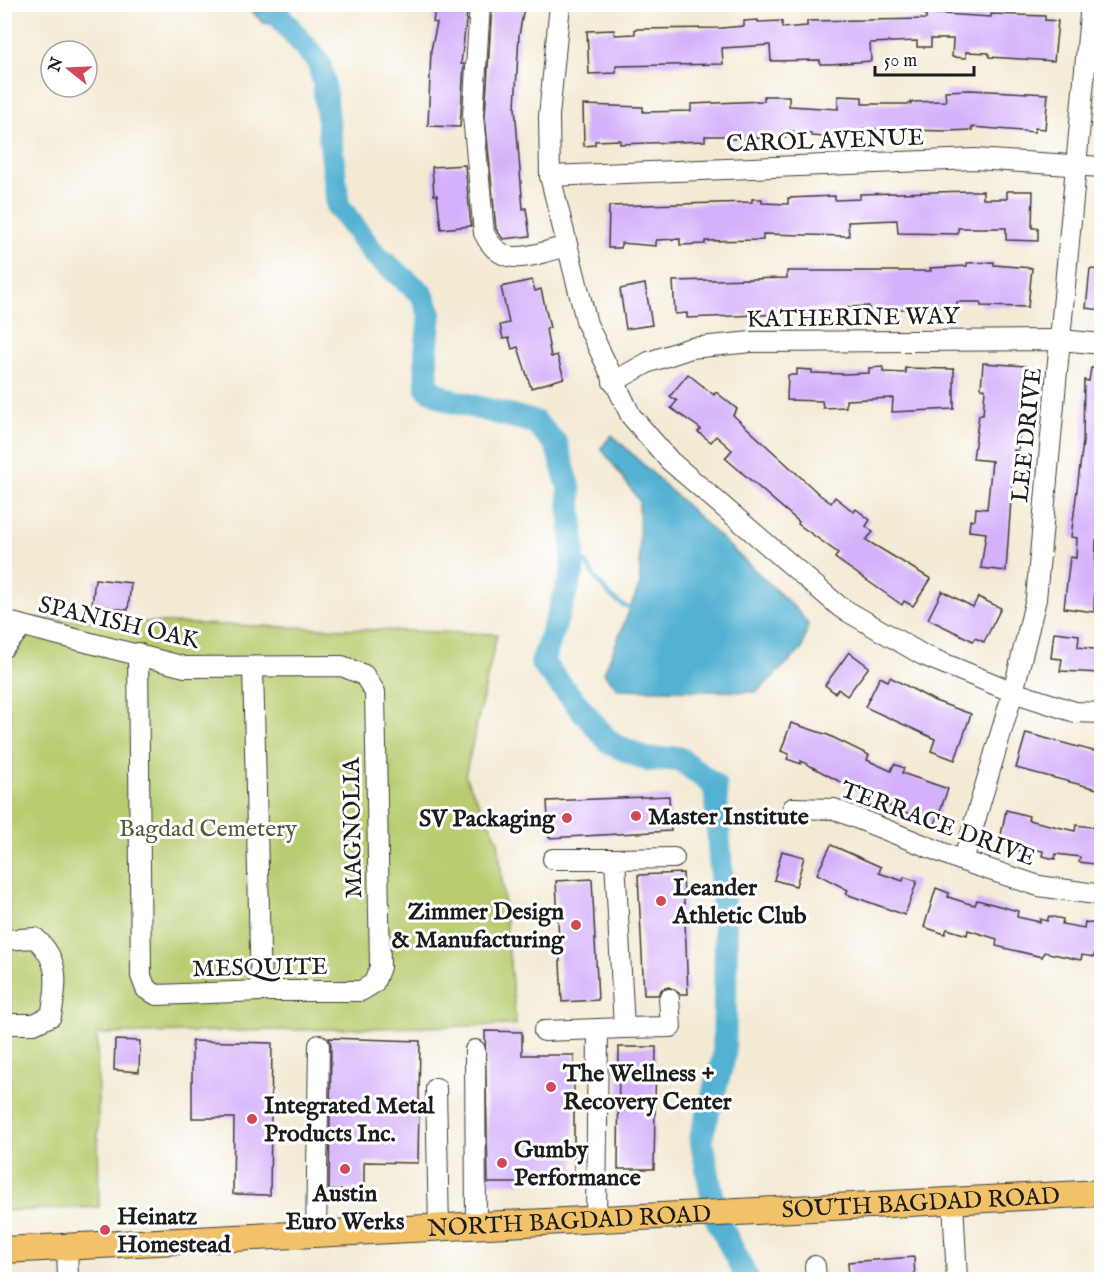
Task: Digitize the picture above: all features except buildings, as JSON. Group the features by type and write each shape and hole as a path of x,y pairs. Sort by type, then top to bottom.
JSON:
{"main road":[{"name":"SOUTH BAGDAD ROAD","path":"739,1214 1101,1193"},
{"name":"NORTH BAGDAD ROAD","path":"4,1250 67,1245 739,1214"}],"street":[{"path":"480,4 473,116 483,233 491,249 510,258 567,246"},
{"path":"561,4 549,116 550,176 587,324 631,416 670,461 840,607 923,655 1013,692 1075,712 1101,713"},
{"name":"LEE DRIVE","path":"963,861 1013,692 1036,599 1091,4"},
{"name":"CAROL AVENUE","path":"550,176 975,159 1101,167"},
{"name":"KATHERINE WAY","path":"613,382 649,362 691,348 751,342 1061,340 1101,344"},
{"path":"4,647 14,623"},
{"name":"SPANISH OAK","path":"14,623 138,653 185,667 342,666 364,675"},
{"name":"MESQUITE","path":"138,653 141,976 146,988 157,995 261,991 361,991 374,983"},
{"path":"252,668 261,991"},
{"name":"MAGNOLIA","path":"364,675 375,692 380,967 374,983"},
{"name":"TERRACE DRIVE","path":"793,808 834,809 963,861 1039,886 1101,895"},
{"path":"553,860 674,858"},
{"path":"615,859 624,1029"},
{"path":"4,1024 34,1024 51,1016 58,985 53,958 42,944 35,938 13,939"},
{"path":"544,1030 671,1027 669,999"},
{"path":"596,1221 598,1029"},
{"path":"316,1234 319,1045"},
{"path":"475,1050 476,1227"},
{"path":"436,1088 439,1229"},
{"path":"953,1201 957,1280"},
{"path":"67,1245 68,1280"}],"green space":[{"name":"Bagdad Cemetery","path":"4,612 22,618 497,634 465,776 498,840 516,1025 97,1034 99,1207 5,1211"}],"water":[{"path":"246,5 274,5 284,25 263,23"},
{"path":"612,435 798,611 808,624 802,649 757,692 618,689 604,673 640,584 639,500 601,448"}],"waterway":[{"path":"269,4 319,63 324,83 338,206 375,255 422,294 430,314 426,353 427,388 448,400 535,422 556,444 569,487 573,543 572,573 542,663 610,743 648,760 679,758 715,786 726,944 724,1057 701,1137 716,1217 748,1280"},
{"path":"573,543 606,591 614,599 633,609"}],"place":[{"name":"Master Institute","path":"636,816"},
{"name":"SV Packaging","path":"567,818"},
{"name":"Leander Athletic Club","path":"661,901"},
{"name":"Zimmer Design & Manufacturing","path":"576,925"},
{"name":"The Wellness + Recovery Center","path":"551,1087"},
{"name":"Integrated Metal Products Inc.","path":"252,1119"},
{"name":"Gumby Performance","path":"502,1163"},
{"name":"Austin Euro Werks","path":"345,1169"},
{"name":"Heinatz Homestead","path":"105,1230"}]}
